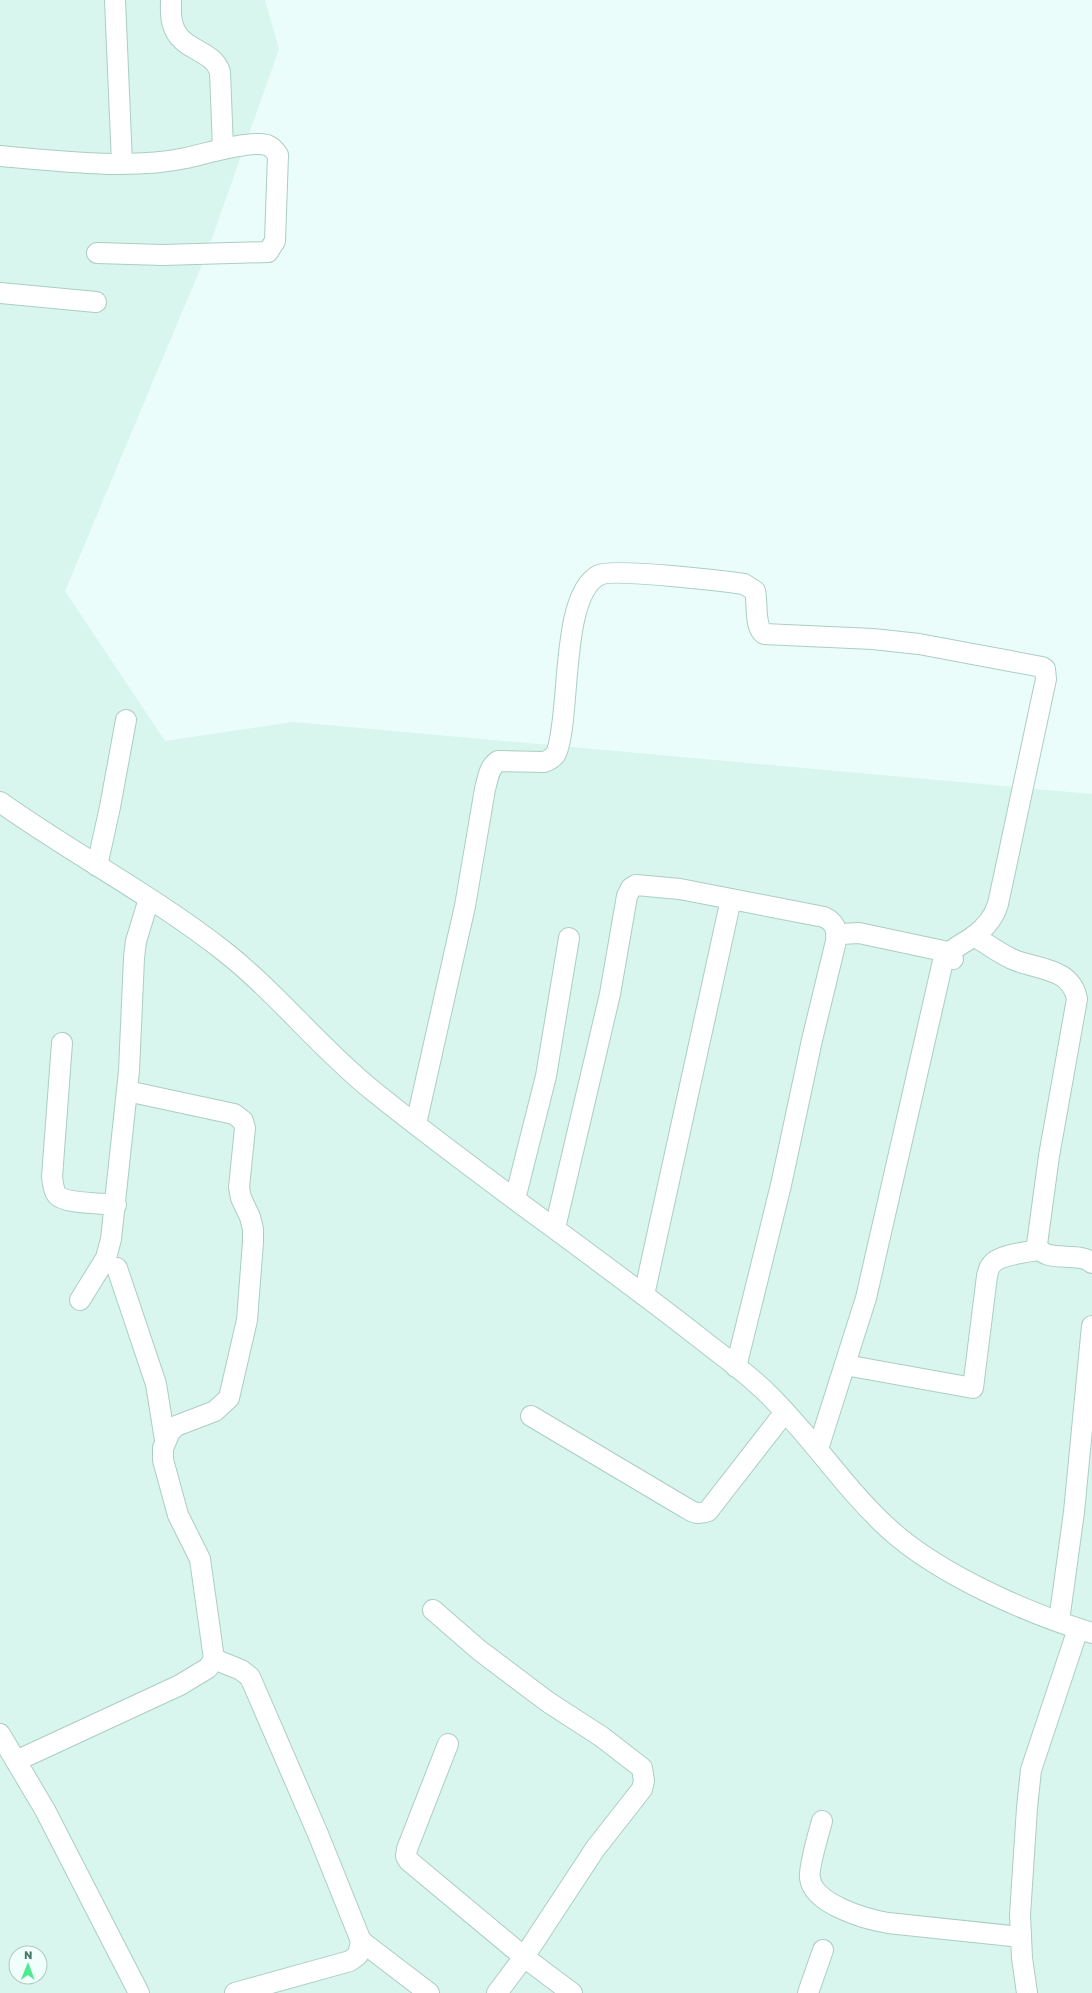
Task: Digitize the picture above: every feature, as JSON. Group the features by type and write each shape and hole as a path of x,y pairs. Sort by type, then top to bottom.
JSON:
{"street":[{"path":"115,0 122,163"},
{"path":"172,0 171,20 180,40 190,48 213,59 218,65 220,72 223,149"},
{"path":"0,156 122,163 169,161 223,149 259,144 274,149 278,155 275,241 268,252 163,255 98,253"},
{"path":"0,293 96,302"},
{"path":"416,1124 465,906 489,772 493,764 498,761 544,762 555,756 560,732 574,617 584,592 593,580 600,575 623,573 744,584 755,591 758,602 757,624 760,631 764,634 873,639 919,644 1039,665 1045,669 1046,679 998,904 995,913 987,925 943,961 866,1298 818,1449"},
{"path":"97,866 110,807 126,720"},
{"path":"0,802 37,828 149,899 225,952 268,988 369,1088 644,1295 736,1367 767,1393 785,1412 818,1449 858,1498 892,1531 921,1554 984,1590 1085,1631 1031,1770 1026,1816 1020,1915 1027,1993"},
{"path":"555,1228 610,994 628,896 631,888 636,885 665,887 824,917 830,920 840,934 859,933 951,956"},
{"path":"80,1300 106,1258 111,1239 116,1205 127,1091 133,1009 134,958 136,941 149,899"},
{"path":"644,1295 731,899"},
{"path":"736,1367 781,1185 837,931"},
{"path":"974,936 1012,959 1065,977 1071,982 1076,994 1077,999 1060,1090 1037,1233 1038,1250"},
{"path":"516,1199 546,1076 569,938"},
{"path":"62,1043 52,1177 54,1187 57,1195 65,1200 116,1205"},
{"path":"127,1091 234,1114 243,1121 246,1128 239,1187 241,1198 253,1229 253,1242 247,1320 233,1384 229,1398 224,1404 215,1411 176,1426 165,1440"},
{"path":"845,1365 973,1388 986,1276 991,1265 996,1260 1003,1257 1038,1250 1044,1254 1081,1258 1092,1262"},
{"path":"16,1761 180,1685 208,1668 214,1659 200,1559 178,1515 163,1460 165,1440 156,1384 117,1268"},
{"path":"1059,1621 1074,1512 1092,1326"},
{"path":"531,1416 696,1514 702,1514 708,1511 785,1412"},
{"path":"433,1610 479,1650 548,1702 602,1737 642,1768 644,1776 642,1789 595,1849 524,1957 497,1993"},
{"path":"214,1659 241,1670 250,1678 318,1834 361,1941 429,1993"},
{"path":"0,1734 45,1810 139,1993"},
{"path":"448,1744 406,1856 417,1869 524,1957 572,1993"},
{"path":"822,1821 809,1876 813,1889 824,1899 868,1919 1021,1937"},
{"path":"235,1993 350,1961 358,1955 361,1941"},
{"path":"808,1993 823,1950"}],"shaded area":[{"path":"0,0 265,0 279,49 206,255 65,591 165,741 293,722 1092,794 1092,1993 0,1993"}]}
